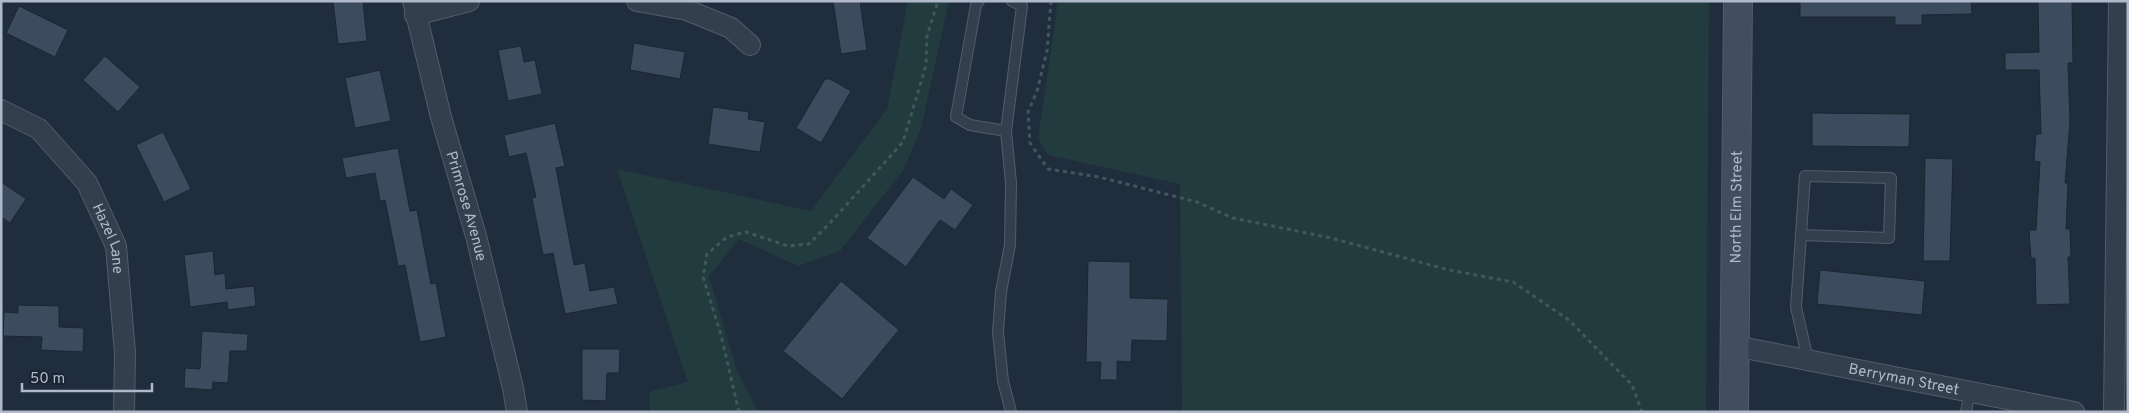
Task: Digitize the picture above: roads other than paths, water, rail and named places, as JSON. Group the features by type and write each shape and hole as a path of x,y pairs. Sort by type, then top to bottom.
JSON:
{"main road":[{"name":"North Elm Street","path":"1734,412 1738,1"}],"street":[{"path":"414,8 469,1"},
{"path":"637,1 687,10 731,28 750,46"},
{"path":"2114,412 2122,189 2119,1"},
{"name":"Primrose Avenue","path":"414,8 441,117 476,236 513,388 517,412"},
{"name":"Hazel Lane","path":"1,110 38,129 87,183 116,246 125,352 124,412"},
{"name":"Berryman Street","path":"1735,346 2074,412"}],"lane":[{"path":"979,1 976,5 956,117 970,125 1006,131"},
{"path":"1011,412 1003,381 998,332 1001,292 1010,245 1010,183 1006,131 1022,6 1012,1"},
{"path":"1801,236 1889,238 1892,178 1805,176 1796,307 1808,360"},
{"path":"1966,412 1970,392"}]}
